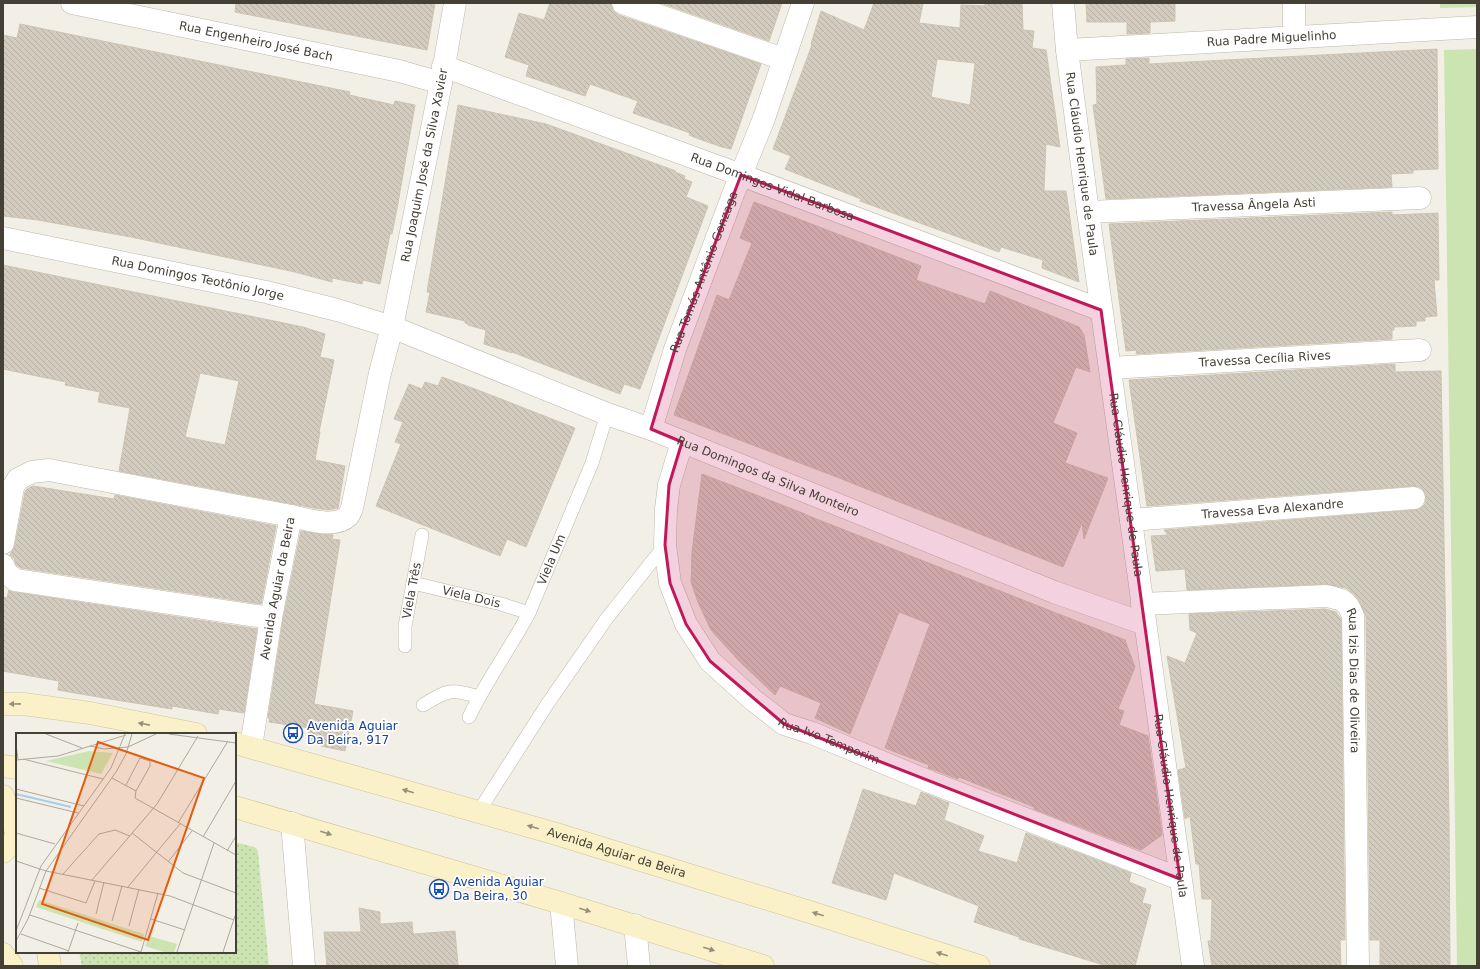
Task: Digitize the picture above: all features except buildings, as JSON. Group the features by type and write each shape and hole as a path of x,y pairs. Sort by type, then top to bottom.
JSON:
{"main road":[{"path":"3,704 23,704 90,713 191,733"},
{"name":"Avenida Aguiar da Beira","path":"243,745 479,811 813,913 979,966"},
{"path":"3,766 16,768"},
{"path":"3,796 16,831"},
{"path":"236,807 635,925 763,966"},
{"path":"3,852 16,838"},
{"path":"48,953 50,966"},
{"path":"3,954 12,966"}],"street":[{"name":"Rua Engenheiro José Bach","path":"72,3 399,71 442,74"},
{"name":"Rua Joaquim José da Silva Xavier","path":"392,327 455,3"},
{"path":"624,3 783,59"},
{"name":"Rua Tomás Antônio Gonzaga","path":"651,429 675,349 763,121 802,3"},
{"name":"Rua Cláudio Henrique de Paula","path":"1063,3 1067,50 1101,310 1193,966"},
{"path":"1294,3 1294,37"},
{"name":"Rua Padre Miguelinho","path":"1067,50 1477,27"},
{"name":"Rua Domingos Vidal Barbosa","path":"442,74 741,175 1101,310"},
{"name":"Travessa Ângela Asti","path":"1088,212 1420,198"},
{"name":"Rua Domingos Teotônio Jorge","path":"3,238 266,292 337,310 392,327"},
{"name":"Rua Domingos da Silva Monteiro","path":"392,327 607,414 651,429 1054,592 1144,614"},
{"name":"Avenida Aguiar da Beira","path":"243,745 271,618 291,516 331,523 340,521 348,516 352,508 380,373 392,327"},
{"name":"Travessa Cecília Rives","path":"1110,368 1420,350"},
{"name":"Rua Ivo Temporim","path":"682,442 668,485 665,545 670,583 686,624 710,661 752,699 784,724 812,733 930,782 1180,879"},
{"path":"3,543 13,487 18,479 32,472 49,470 291,516"},
{"name":"Travessa Eva Alexandre","path":"1131,520 1414,498"},
{"path":"3,565 6,572 15,580 271,618"},
{"name":"Rua Izis Dias de Oliveira","path":"1144,614 1326,596 1342,599 1350,606 1353,616 1358,966"},
{"path":"292,823 304,966"},
{"path":"561,903 567,966"},
{"path":"635,925 640,966"}],"lane":[{"name":"Viela Um","path":"469,717 479,697 519,633 529,613 592,463 607,414"},
{"name":"Viela Três","path":"405,646 405,626 422,535"},
{"path":"479,811 548,703 607,618 665,545"},
{"name":"Viela Dois","path":"413,583 501,604 529,613"},
{"path":"422,705 442,693 452,691 479,697"}],"highlighted area":[{"path":"741,175 1101,310 1180,879 784,724 710,661 686,624 670,583 665,545 669,485 682,442 651,429 675,349"}],"green space":[{"path":"1440,3 1477,3 1477,7 1440,8"},
{"path":"1477,49 1477,966 1457,966 1444,50"},
{"path":"236,842 257,849 269,966 82,966 79,953 236,953"}],"place":[{"name":"Avenida Aguiar Da Beira, 917","path":"293,733"},
{"name":"Avenida Aguiar Da Beira, 30","path":"439,889"}]}
